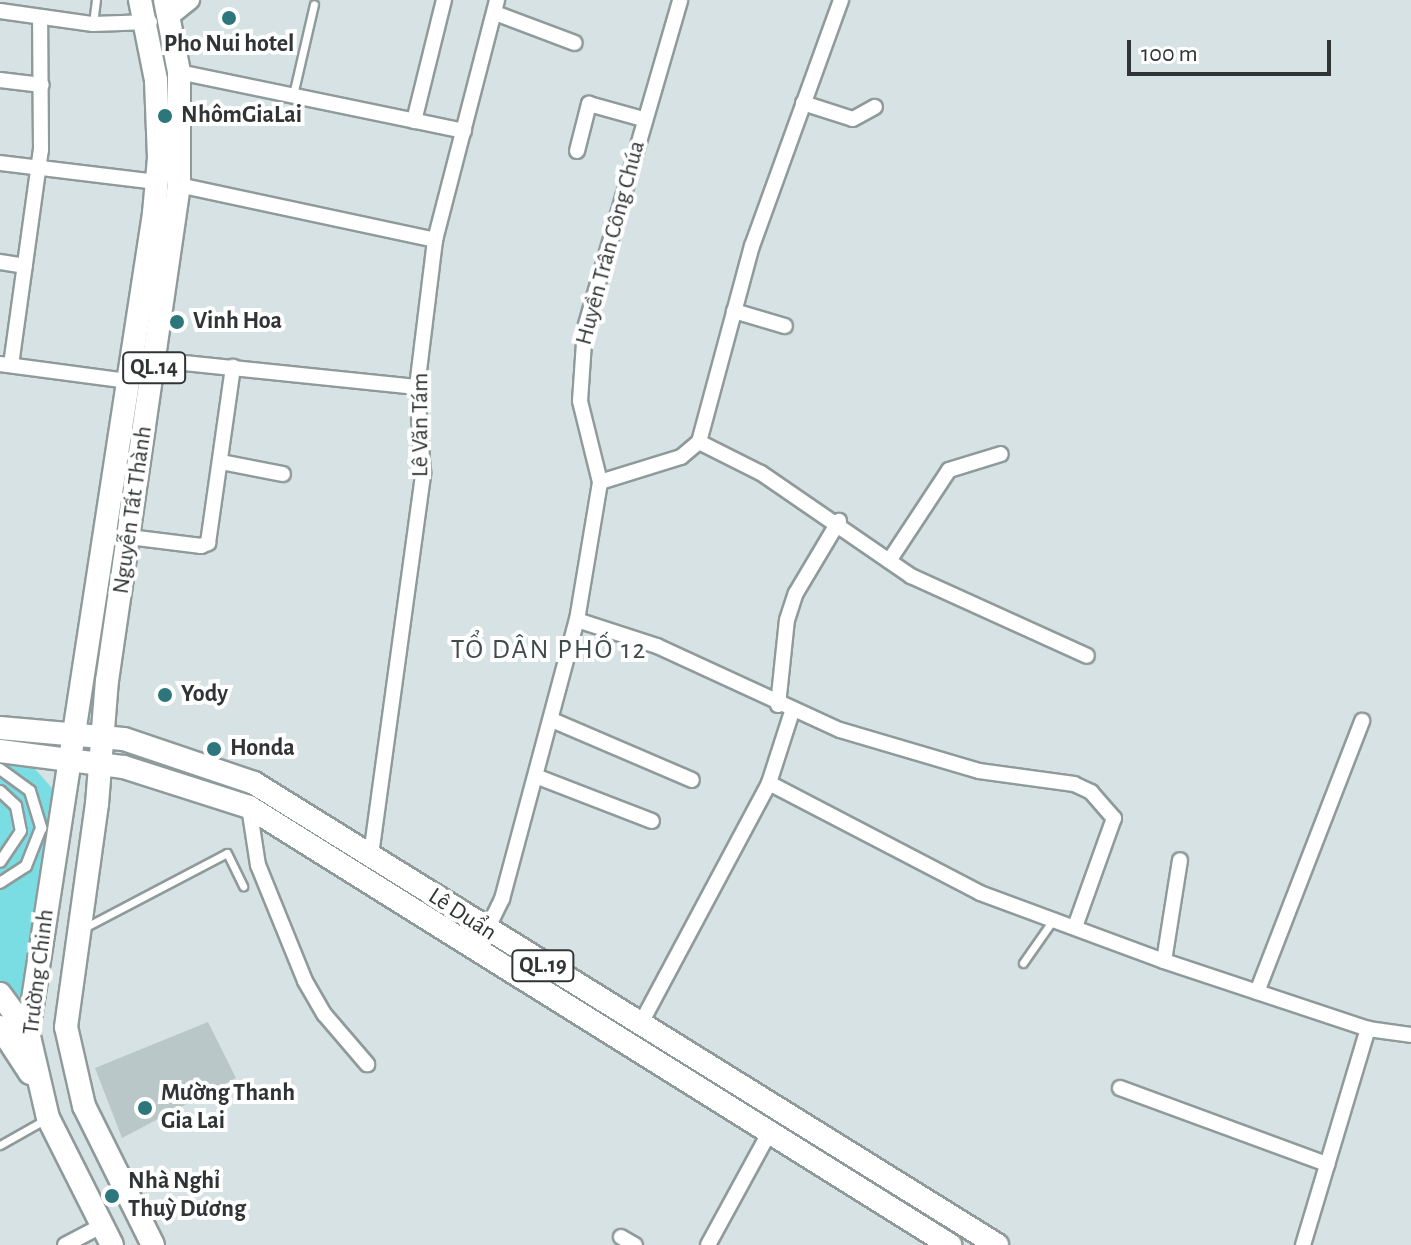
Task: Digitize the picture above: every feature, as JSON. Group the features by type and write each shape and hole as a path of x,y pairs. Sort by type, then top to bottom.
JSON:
{"main road":[{"name":"Nguyễn Tất Thành","path":"72,731 127,381 168,184 156,80 140,0"},
{"name":"Nguyễn Tất Thành","path":"102,735 155,360 179,72 167,8"},
{"name":"Lê Duẩn","path":"0,728 102,735 232,773 371,855 482,942 768,1135 950,1245"},
{"name":"Trường Chinh","path":"72,731 69,757 44,859 28,1032 48,1118 107,1235"},
{"name":"Trường Chinh","path":"102,735 66,1003 68,1053 84,1106 153,1245"},
{"name":"Lê Duẩn","path":"0,751 100,763 200,787 249,807 482,942 640,1025 997,1245"},
{"path":"0,994 28,1032"},
{"path":"0,1027 38,1085"}],"street":[{"path":"0,11 93,24 147,23 167,8 190,0"},
{"path":"414,121 444,0"},
{"name":"Huyền Trân Công Chúa","path":"482,942 538,777 577,620 600,482 580,401 581,357 643,119 680,0"},
{"path":"600,482 681,457 699,442 734,311 803,103 841,0"},
{"path":"496,7 575,43"},
{"name":"Lê Văn Tám","path":"371,855 423,473 417,387 435,240 496,7"},
{"path":"40,17 42,85 39,167 25,266 5,364 127,381"},
{"path":"179,72 464,131"},
{"path":"0,80 42,85"},
{"path":"803,103 853,119 875,107"},
{"path":"577,151 589,104 643,119"},
{"path":"0,163 168,184 435,240"},
{"path":"0,262 25,266"},
{"path":"734,311 785,326"},
{"path":"155,360 417,387"},
{"path":"129,537 205,546 221,462 233,367"},
{"path":"699,442 761,473 839,521 889,561 987,613 1087,656"},
{"path":"889,561 949,470 1001,454"},
{"path":"221,462 283,474"},
{"path":"640,1025 769,783 785,708 787,620 796,593 839,521"},
{"path":"577,620 657,646 785,708 979,771 1074,784 1091,792 1114,818 1075,927"},
{"path":"552,720 692,780"},
{"path":"1257,992 1362,721"},
{"path":"0,769 30,791 39,809 44,859 26,866 0,883"},
{"path":"538,777 652,821"},
{"path":"769,783 980,893 1164,961 1368,1029 1411,1035"},
{"path":"0,791 21,818 0,862"},
{"path":"249,807 258,865 305,981 325,1015 367,1064"},
{"path":"1164,961 1180,860"},
{"path":"1303,1245 1368,1029"},
{"path":"1120,1088 1327,1164"},
{"path":"708,1245 768,1135"},
{"path":"65,1245 107,1235"},
{"path":"621,1237 635,1245"}],"lane":[{"path":"93,24 96,0"},
{"path":"293,95 314,4"},
{"path":"77,932 227,853 243,886"},
{"path":"1023,963 1053,920"},
{"path":"0,1145 48,1118"}],"shaded area":[{"path":"0,753 30,763 57,794 22,1009 0,985"}],"building":[{"name":"Mường Thanh Gia Lai","path":"208,1022 236,1078 122,1138 95,1068"}],"place":[{"name":"Pho Nui hotel","path":"229,18"},
{"name":"NhômGiaLai","path":"165,116"},
{"name":"Vinh Hoa","path":"177,322"},
{"name":"Yody","path":"165,695"},
{"name":"Honda","path":"214,749"},
{"name":"Mường Thanh Gia Lai","path":"145,1108"},
{"name":"Nhà Nghỉ Thuỳ Dương","path":"112,1196"}],"district":[{"name":"TỔ DÂN PHỐ 12","path":"549,650"}]}
